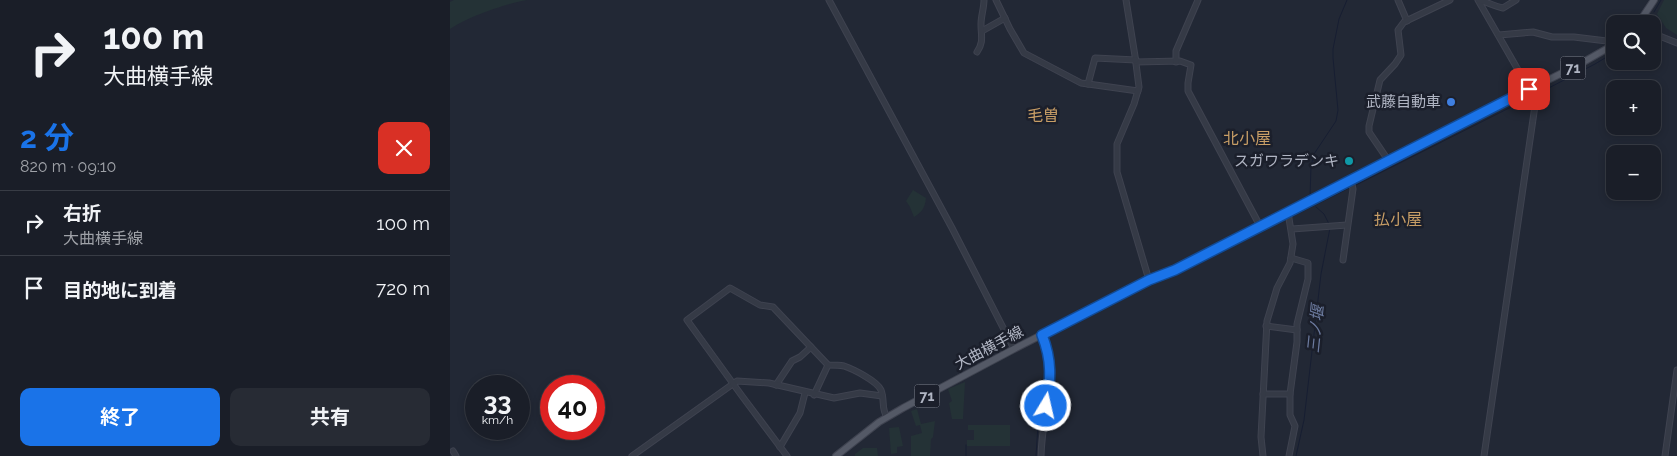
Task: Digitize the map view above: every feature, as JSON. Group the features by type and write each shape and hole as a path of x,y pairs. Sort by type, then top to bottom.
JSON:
{"main road":[{"path":"1646,15 1654,0"},
{"name":"大曲横手線","path":"836,456 887,417 1014,349 1149,280 1175,270 1606,49"}],"street":[{"path":"830,0 952,228 1014,349"},
{"path":"977,52 981,46 984,0"},
{"path":"996,0 1024,53 1081,83 1138,91"},
{"path":"1126,0 1139,87 1117,144 1117,172 1149,280"},
{"path":"1176,62 1176,51 1198,0"},
{"path":"1398,0 1407,21"},
{"path":"1388,160 1369,132 1369,126 1380,80 1401,55 1398,30 1407,21 1450,0"},
{"path":"1478,0 1503,8 1516,0"},
{"path":"1478,0 1529,89"},
{"path":"982,31 1005,18"},
{"path":"1499,35 1534,32 1552,37 1574,37 1606,42"},
{"path":"1661,37 1677,43"},
{"path":"1088,84 1095,58 1136,61 1180,61 1191,65 1188,91 1260,226"},
{"path":"1484,456 1538,84"},
{"path":"1343,260 1353,189 1351,180"},
{"path":"1263,456 1261,437 1266,326 1277,288 1291,258 1293,244 1288,212"},
{"path":"1292,229 1348,225"},
{"path":"1289,456 1295,426 1290,415 1290,394 1296,350 1297,324 1306,292 1309,268 1308,263 1291,258"},
{"path":"787,456 687,320 730,288 760,306 773,307 828,365 844,366 858,372 878,386 882,396 883,412 887,417"},
{"path":"1266,326 1297,330"},
{"path":"1041,456 1050,375 1048,350 1042,335"},
{"path":"776,385 792,360 800,357 811,347"},
{"path":"814,395 828,365"},
{"path":"1665,456 1677,370"},
{"path":"632,456 737,381 754,381 834,398 860,393 882,396"},
{"path":"780,447 800,413 805,393"},
{"path":"1263,394 1290,394"}],"shaded area":[{"path":"454,0 527,0 487,11 450,29 450,2"},
{"path":"1664,0 1677,0 1677,35 1666,28 1661,20 1661,15 1657,14"},
{"path":"913,190 926,198 923,209 914,217 906,201"},
{"path":"965,382 963,419 952,419 949,403 952,401 948,389"},
{"path":"917,409 921,424 935,421 930,456 911,456 911,436 922,433 920,425 916,426 911,411"},
{"path":"968,425 1010,425 1010,446 967,446 967,440 974,440 974,430 968,430"},
{"path":"899,427 903,446 897,447 897,453 891,454 889,428"},
{"path":"863,448 877,448 878,456 855,456"}],"waterway":[{"name":"三ノ堰","path":"1310,197 1311,166 1314,154 1336,121 1338,110 1333,49 1339,19 1347,0"},
{"path":"1654,12 1661,0"},
{"path":"1539,93 1606,57"},
{"path":"1356,185 1533,96"},
{"path":"1293,216 1349,188"},
{"name":"三ノ堰","path":"1316,207 1324,214 1329,224"},
{"name":"三ノ堰","path":"1296,456 1304,420 1321,274 1330,228"},
{"path":"1037,419 1038,399"},
{"path":"1036,456 1038,425"},
{"path":"966,445 966,456"}],"place":[{"name":"武藤自動車","path":"1451,102"},
{"name":"スガワラデンキ","path":"1349,161"}],"district":[{"name":"毛曽","path":"1043,115"},
{"name":"北小屋","path":"1247,138"},
{"name":"払小屋","path":"1398,219"}],"route":[{"path":"1046,406 1050,375 1048,350 1042,335 1149,280 1175,270 1529,89"}]}
